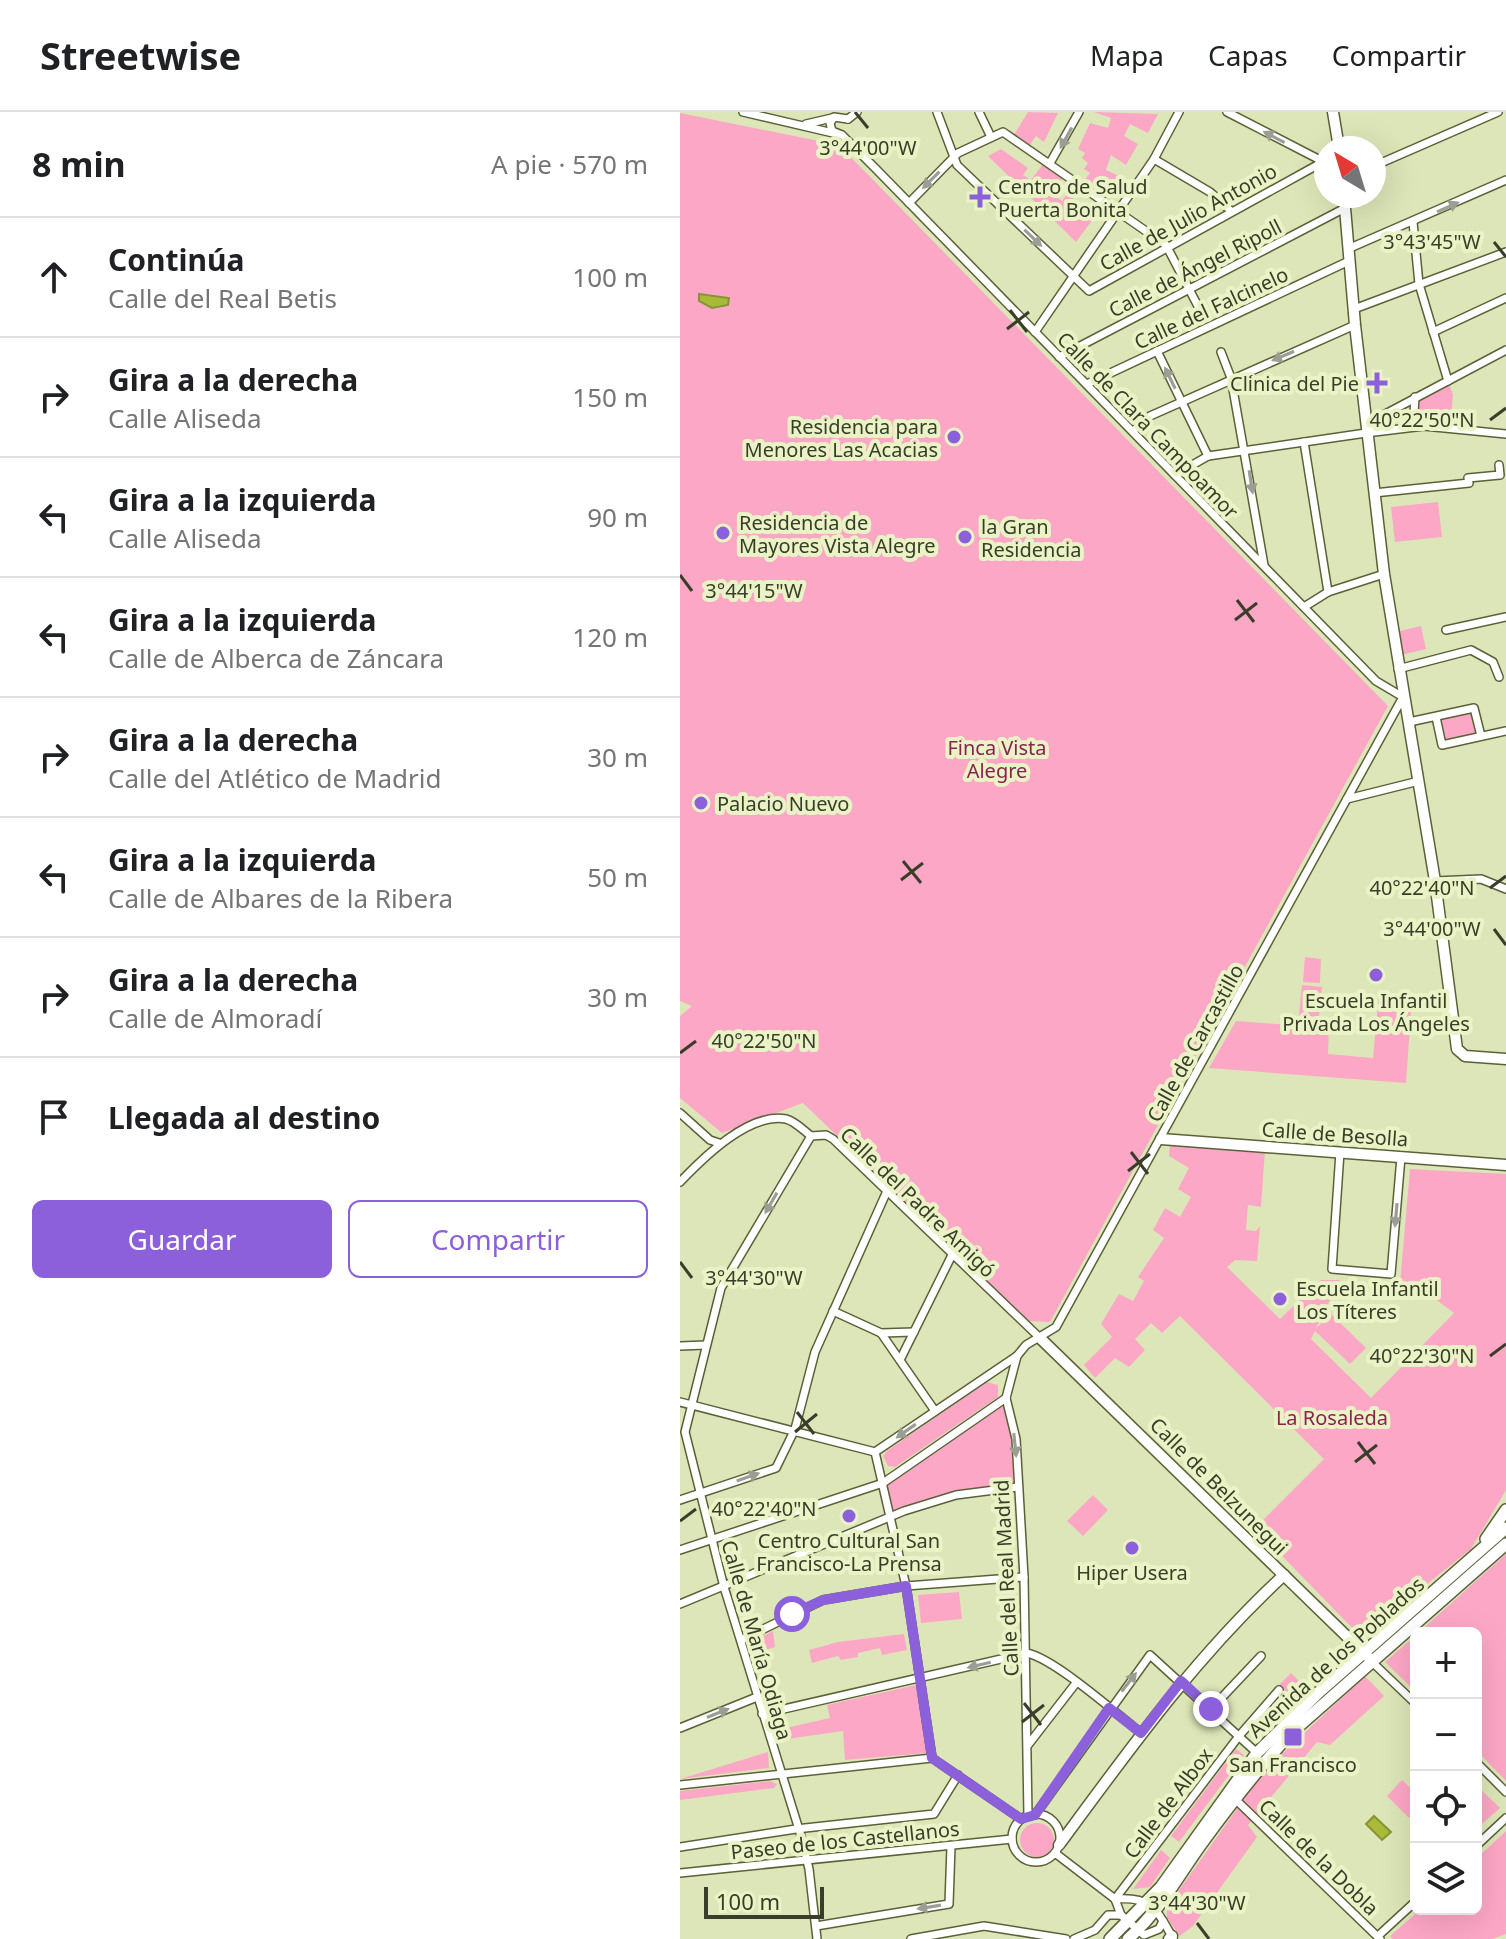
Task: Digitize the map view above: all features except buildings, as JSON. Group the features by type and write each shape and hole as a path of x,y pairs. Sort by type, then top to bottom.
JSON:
{"main road":[{"path":"1467,1563 1506,1510"},
{"name":"Avenida de los Poblados","path":"1166,1890 1235,1799 1292,1732 1506,1528"},
{"name":"Avenida de los Poblados","path":"1166,1890 1257,1753 1506,1544"},
{"path":"1149,1908 1166,1890"},
{"path":"1128,1939 1138,1929 1149,1908 1166,1890"},
{"path":"1111,1938 1138,1929"}],"street":[{"path":"743,112 838,134 850,127 848,119"},
{"path":"802,125 834,117 848,119 857,112"},
{"path":"937,112 957,165 1074,278"},
{"path":"979,112 991,137"},
{"path":"1050,163 1079,112"},
{"path":"1035,332 1154,159 1179,112"},
{"path":"1227,112 1314,157"},
{"path":"1333,112 1337,136"},
{"path":"1386,161 1498,112"},
{"path":"834,117 830,123 838,134"},
{"path":"909,203 955,157 1003,132 1166,245 1200,310"},
{"name":"Calle de Clara Campoamor","path":"838,134 1376,681 1403,697"},
{"path":"1154,159 1210,192 1231,211"},
{"name":"Calle de Julio Antonio","path":"1074,278 1089,291 1166,245 1314,167"},
{"path":"1350,248 1506,180"},
{"name":"Calle de Ángel Ripoll","path":"1059,357 1334,208"},
{"path":"1346,208 1366,433 1384,574 1435,881 1457,1049 1465,1056 1506,1059"},
{"path":"1413,222 1419,284 1448,381"},
{"path":"1354,309 1506,252"},
{"name":"Calle del Falcinelo","path":"1087,384 1349,261"},
{"path":"1433,332 1506,298"},
{"path":"1133,431 1150,416 1355,325"},
{"path":"1366,433 1374,420 1506,350"},
{"path":"1157,351 1208,456"},
{"path":"1221,352 1231,378 1246,451 1264,567"},
{"path":"1415,397 1414,413 1424,426"},
{"path":"1175,475 1208,456 1366,433 1424,426 1506,434"},
{"path":"1304,442 1328,592"},
{"path":"1374,493 1469,483 1468,478 1500,475 1499,465"},
{"path":"1304,607 1328,592 1384,574"},
{"path":"1446,630 1506,617"},
{"path":"1398,669 1471,650 1493,662 1499,677"},
{"name":"Calle de Carcastillo","path":"1040,1338 1056,1327 1403,697"},
{"path":"1409,722 1474,708 1481,736"},
{"path":"1436,717 1442,745 1506,731"},
{"path":"1347,799 1419,781"},
{"path":"1435,881 1481,879 1506,889"},
{"path":"680,1113 710,1140 719,1143 680,1182"},
{"name":"Calle del Padre Amigó","path":"719,1143 740,1131 777,1118 789,1119 811,1136 826,1135 833,1139 1040,1338"},
{"name":"Calle de María Odiaga","path":"811,1136 721,1288 685,1432 724,1587 806,1861 817,1939"},
{"name":"Calle de Besolla","path":"1161,1139 1506,1165"},
{"path":"1340,1152 1332,1269 1391,1274 1401,1157"},
{"path":"680,1500 776,1468 795,1429 815,1352 887,1191"},
{"path":"900,1360 952,1255"},
{"path":"833,1311 881,1333 914,1332"},
{"path":"881,1333 935,1411"},
{"name":"Calle del Real Madrid","path":"1028,1817 1024,1577 1016,1439 1006,1398 1017,1356 1026,1345 1040,1338"},
{"name":"Calle de Belzunegui","path":"1040,1338 1368,1657"},
{"path":"680,1346 706,1345"},
{"path":"875,1452 1017,1356"},
{"path":"680,1550 883,1483 1006,1398"},
{"path":"680,1402 795,1429 875,1452"},
{"path":"875,1452 906,1586 932,1758"},
{"path":"680,1604 891,1519 904,1511 956,1495 1018,1487"},
{"path":"1257,1753 1181,1681 1150,1655 1012,1839 1017,1853 1027,1860 1045,1861 1057,1849 1181,1681 1236,1619 1284,1575"},
{"path":"741,1640 823,1600 906,1586 1024,1577"},
{"path":"762,1714 1027,1653 1035,1655 1076,1683 1141,1733"},
{"path":"1211,1709 1261,1656"},
{"path":"1368,1657 1411,1699"},
{"path":"1028,1746 1076,1683"},
{"name":"Calle de Albox","path":"1115,1899 1239,1736 1279,1690"},
{"path":"680,1728 757,1697"},
{"path":"680,1785 932,1758 1028,1817 1055,1824 1057,1849 1115,1899 1138,1929"},
{"path":"1482,1768 1506,1792"},
{"path":"680,1847 796,1829 934,1814 958,1775"},
{"name":"Calle de la Dobla","path":"1235,1799 1379,1937"},
{"path":"1479,1843 1506,1818"},
{"name":"Paseo de los Castellanos","path":"680,1873 1012,1839"},
{"path":"816,1926 949,1904 951,1846"},
{"path":"1115,1899 1149,1908 1172,1938"},
{"path":"1379,1937 1410,1907"},
{"path":"1138,1929 1149,1908"},
{"path":"1138,1929 1149,1908"},
{"path":"1074,1939 1095,1930 1108,1915 1138,1929"},
{"path":"911,1939 984,1926 1066,1939"}],"green space":[{"path":"1028,112 1058,113 1044,142 1036,136 1028,148 1012,138"},
{"path":"1094,112 1158,114 1148,133 1130,124 1124,136 1138,144 1126,165 1111,155 1106,170 1119,176 1113,185 1100,177 1095,184 1102,188 1100,191 1084,181 1090,173 1084,169 1088,163 1082,158 1085,153 1078,149 1090,123 1108,128 1111,118"},
{"name":"Finca Vista Alegre","path":"680,113 839,145 1388,706 1050,1322 1029,1321 803,1103 722,1133 680,1098 680,1016 692,1006 680,1001"},
{"path":"1001,149 1028,168 1023,175 1031,180 1043,164 1063,178 1052,194 1062,201 1067,194 1096,215 1076,242 988,156"},
{"path":"1448,381 1453,395 1450,429 1424,426 1414,413 1415,397"},
{"path":"1438,502 1442,537 1395,542 1391,507"},
{"path":"1421,626 1426,649 1401,655 1396,632"},
{"path":"1474,708 1481,736 1442,745 1436,717"},
{"path":"1305,957 1321,959 1320,983 1303,982"},
{"path":"1302,985 1322,987 1319,1017 1299,1015"},
{"path":"1379,993 1412,997 1406,1083 1209,1068 1236,1021 1329,1028 1328,1054 1373,1058"},
{"name":"La Rosaleda","path":"1170,1145 1265,1150 1261,1207 1248,1205 1246,1230 1256,1231 1260,1226 1257,1261 1235,1260 1227,1267 1280,1319 1321,1280 1340,1280 1316,1328 1331,1314 1366,1348 1350,1364 1315,1331 1311,1339 1371,1398 1454,1313 1418,1286 1400,1284 1410,1169 1506,1174 1506,1490 1471,1549 1361,1637 1255,1528 1324,1459 1180,1316 1162,1333 1151,1323 1135,1339 1145,1350 1129,1367 1115,1358 1095,1378 1084,1365 1112,1337 1101,1324 1119,1294 1133,1301 1144,1281 1138,1277 1164,1238 1153,1230 1165,1208 1180,1217 1191,1197 1178,1189 1189,1168 1169,1156"},
{"path":"986,1382 998,1385 998,1397 895,1467 888,1466 883,1456 887,1451"},
{"path":"1006,1398 1016,1439 1018,1487 955,1494 891,1518 883,1483"},
{"path":"1093,1495 1108,1510 1083,1536 1067,1521"},
{"path":"1506,1554 1506,1781 1482,1756 1482,1627 1425,1627"},
{"path":"959,1592 962,1619 921,1623 918,1595"},
{"path":"773,1631 775,1647 757,1653 759,1661 753,1663 747,1644"},
{"path":"904,1634 907,1650 882,1655 880,1648 858,1653 858,1657 841,1660 838,1656 812,1663 809,1650 838,1642"},
{"path":"1410,1640 1410,1686 1385,1662"},
{"path":"1291,1673 1308,1690 1297,1702 1279,1685"},
{"path":"1365,1676 1384,1696 1330,1745 1317,1742 1248,1825 1257,1837 1193,1926 1180,1936 1167,1918 1167,1907 1264,1771"},
{"path":"916,1685 928,1753 845,1760 843,1731 780,1740 777,1730 830,1718 827,1705"},
{"path":"1236,1749 1244,1755 1179,1842 1171,1836"},
{"path":"768,1752 769,1768 680,1779"},
{"path":"1402,1780 1410,1787 1410,1818 1408,1817 1387,1796"},
{"path":"770,1781 777,1784 774,1788 680,1800 680,1791"},
{"path":"1482,1791 1500,1808 1482,1824"},
{"path":"1037,1823 1049,1828 1054,1840 1049,1852 1037,1857 1025,1852 1020,1840 1025,1828"},
{"path":"1506,1831 1506,1934 1492,1939 1393,1939 1390,1936 1414,1915 1482,1915 1482,1853"},
{"path":"1161,1850 1170,1858 1150,1887 1133,1889"}],"shaded area":[{"path":"699,294 729,298 728,305 712,308 699,301"},
{"path":"1374,1816 1391,1832 1382,1840 1366,1824"}],"place":[{"name":"Centro de Salud Puerta Bonita","path":"980,197"},
{"name":"Clinica del Pie","path":"1377,383"},
{"name":"Residencia para Menores Las Acacias","path":"954,437"},
{"name":"Residencia de Mayores Vista Alegre","path":"723,533"},
{"name":"la Gran Residencia","path":"965,537"},
{"name":"Palacio Nuevo","path":"701,803"},
{"name":"Escuela Infantil Privada Los Ángeles","path":"1376,975"},
{"name":"Escuela Infantil Los Títeres","path":"1280,1299"},
{"name":"Centro Cultural San Francisco-La Prensa","path":"849,1516"},
{"name":"Hiper Usera","path":"1132,1548"},
{"name":"San Francisco","path":"1293,1737"}],"route":[{"path":"792,1614 823,1600 906,1586 932,1758 1021,1819 1035,1815 1109,1708 1141,1733 1181,1681 1211,1709"}]}
